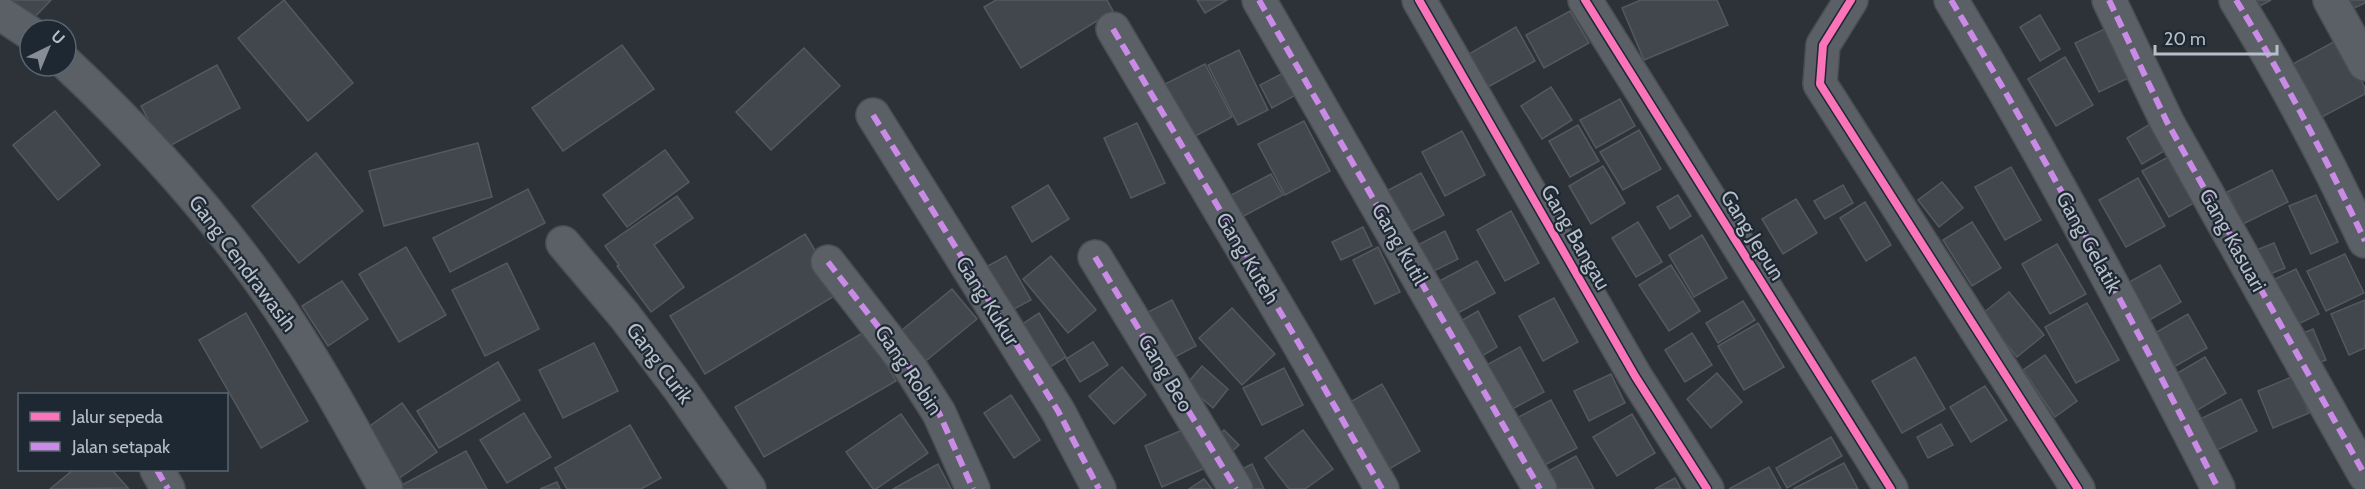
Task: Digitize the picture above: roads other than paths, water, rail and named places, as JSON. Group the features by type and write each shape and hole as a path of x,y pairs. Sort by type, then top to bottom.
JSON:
{"street":[{"name":"Gang Kutil","path":"1259,0 1540,489"},
{"name":"Gang Bangau","path":"1419,0 1635,375 1707,489"},
{"name":"Gang Jepun","path":"1585,0 1891,489"},
{"path":"1851,0 1823,45 1820,84 2078,489"},
{"name":"Gang Gelatik","path":"1951,0 1998,78 2114,285 2218,489"},
{"name":"Gang Kasuari","path":"2109,0 2167,122 2365,476"},
{"path":"2236,0 2328,162 2365,241"},
{"path":"2330,0 2365,64"},
{"path":"0,13 18,25"},
{"name":"Gang Kuteh","path":"1113,29 1382,489"},
{"name":"Gang Cendrawasih","path":"78,75 156,154 241,255 280,309 327,383 386,489"},
{"name":"Gang Kukur","path":"873,115 1058,411 1099,489"},
{"name":"Gang Curik","path":"563,243 624,315 682,392 749,489"},
{"name":"Gang Beo","path":"1095,257 1236,489"},
{"name":"Gang Robin","path":"828,262 911,369 939,413 973,489"},
{"path":"158,471 168,489"}]}
